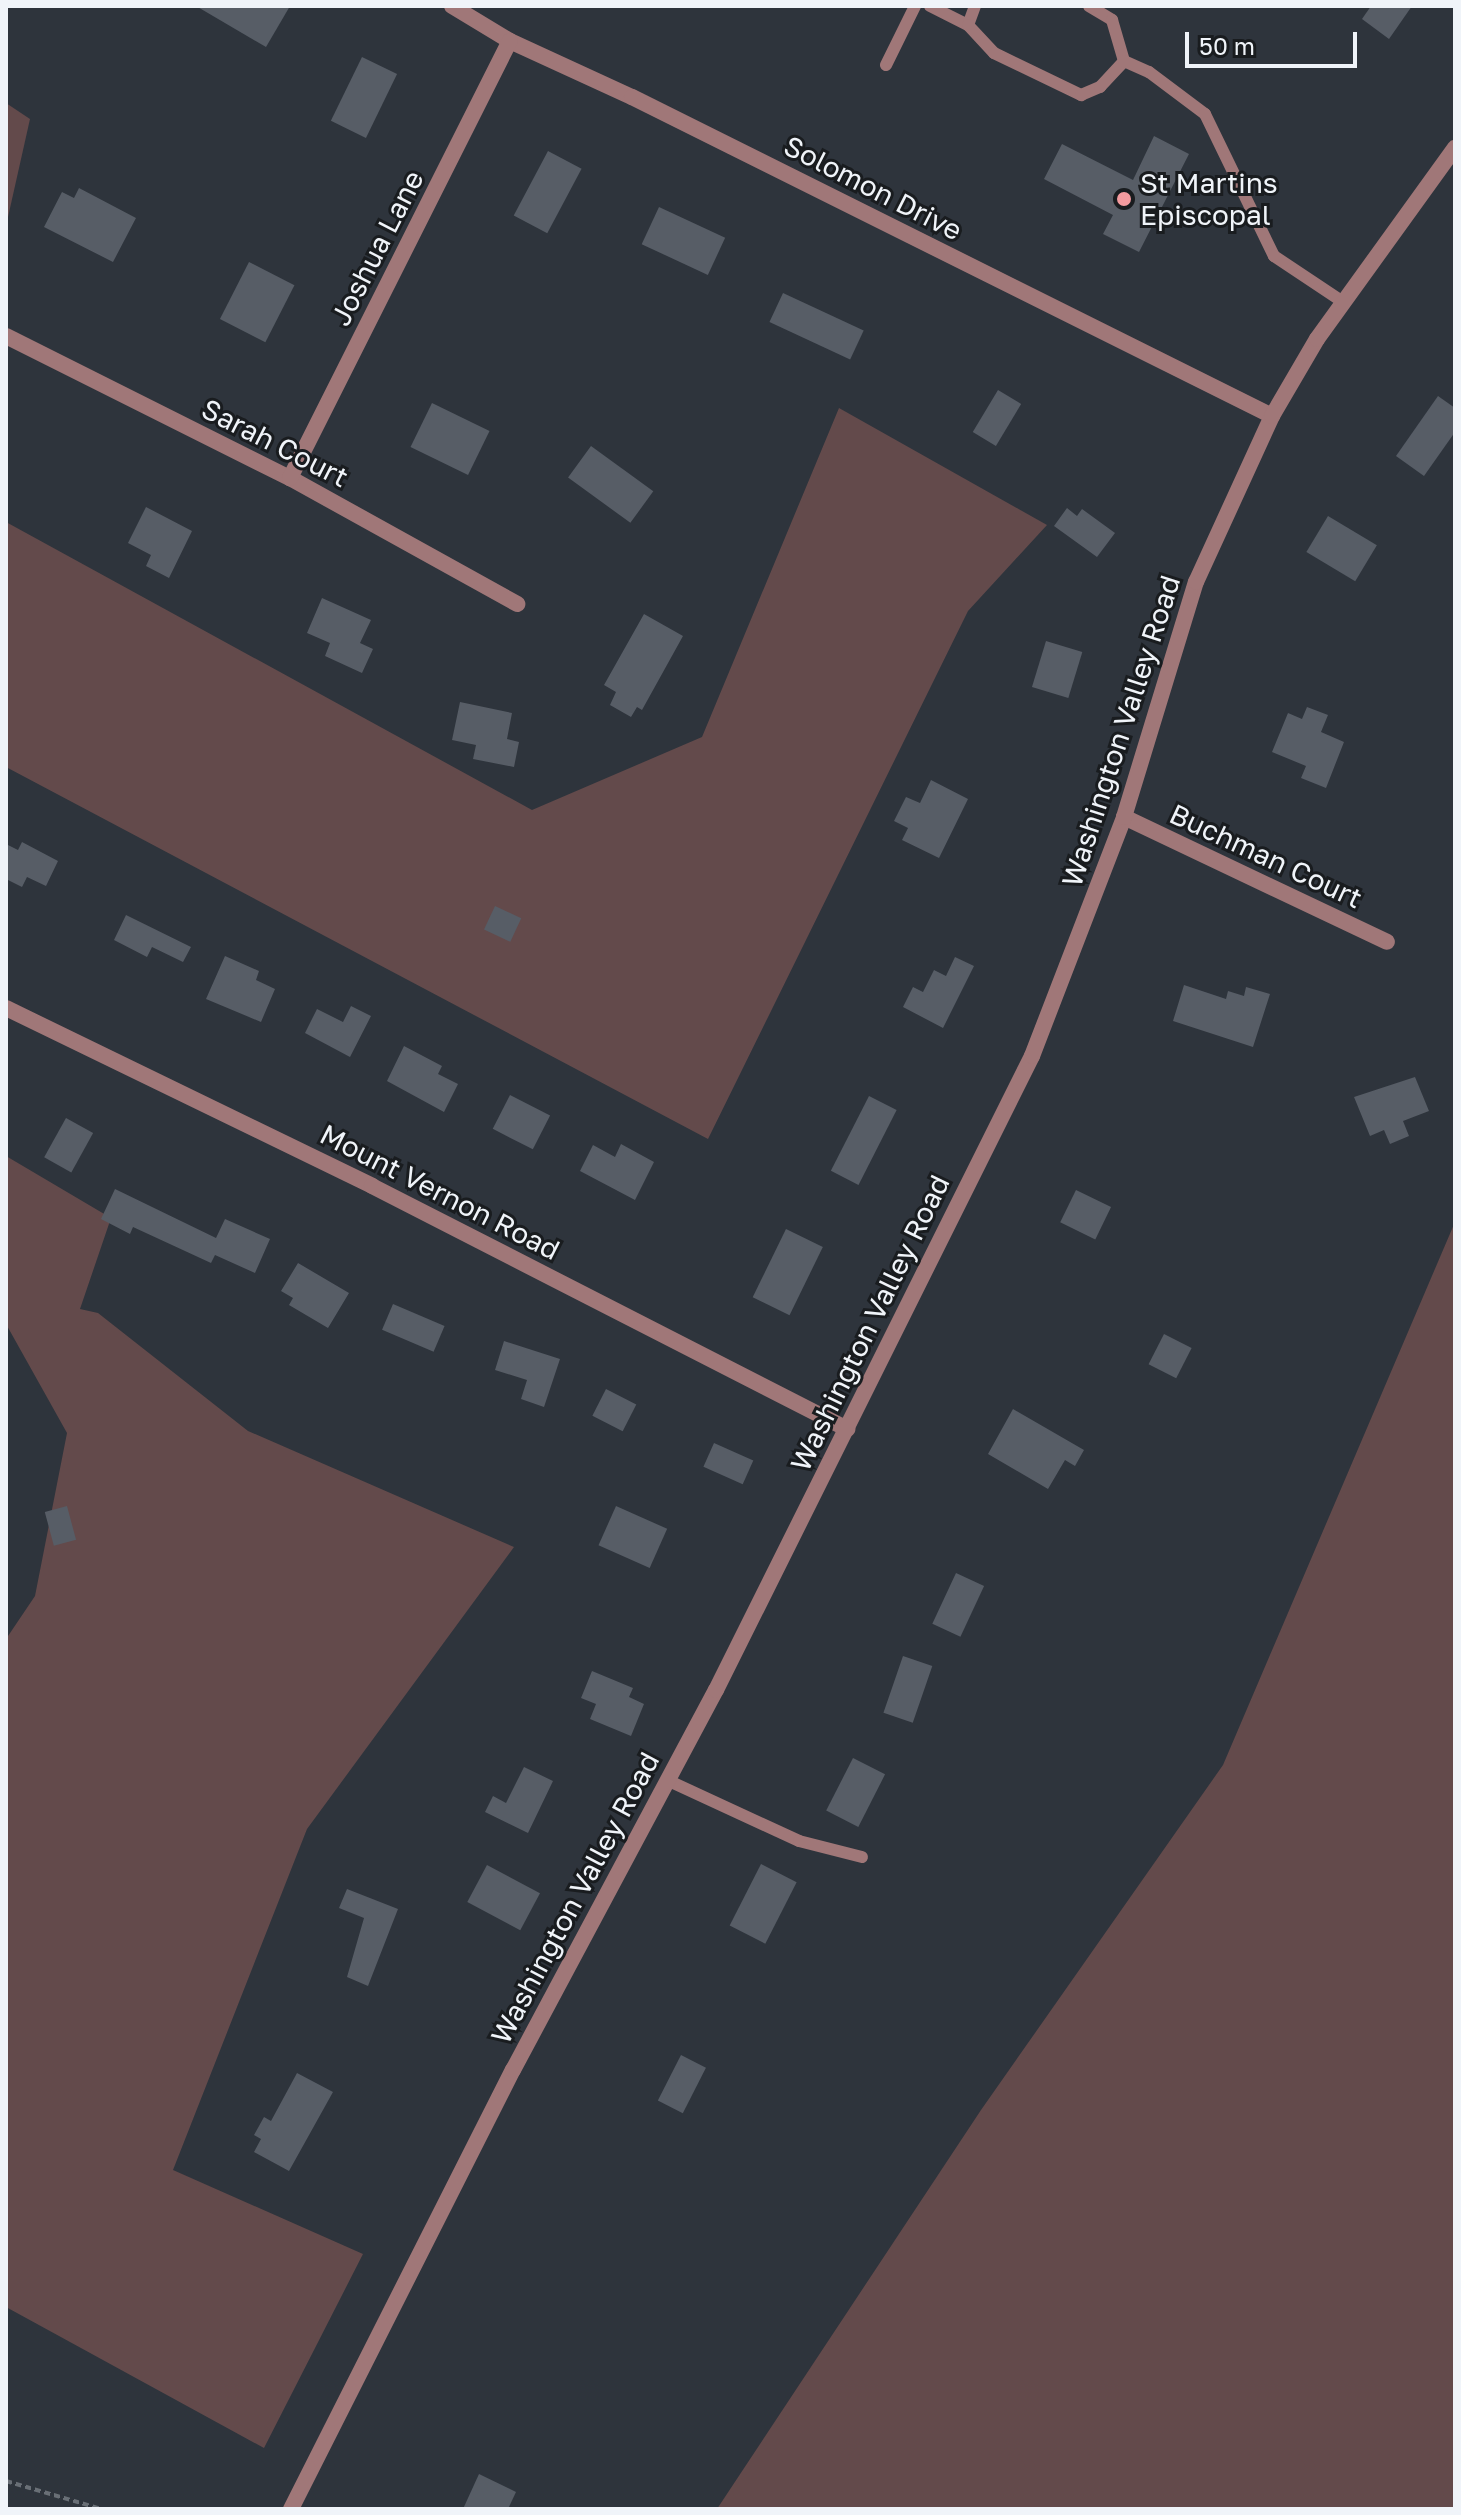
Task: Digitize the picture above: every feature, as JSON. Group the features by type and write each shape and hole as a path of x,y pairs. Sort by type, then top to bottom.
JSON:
{"street":[{"name":"Solomon Drive","path":"452,6 510,41 632,97 1272,416"},
{"name":"Joshua Lane","path":"290,478 510,41"},
{"name":"Washington Valley Road","path":"291,2509 513,2070 667,1780 847,1429 1032,1056 1124,817 1196,582 1272,416 1343,302 1455,148"},
{"name":"Sarah Court","path":"6,336 290,478 517,604"},
{"name":"Buchman Court","path":"1124,817 1387,942"},
{"name":"Mount Vernon Road","path":"6,1008 372,1186 847,1429"}],"lane":[{"path":"886,65 915,6"},
{"path":"930,6 968,25 994,53 1081,95 1100,87 1124,61"},
{"path":"968,25 975,6"},
{"path":"1089,6 1112,20 1124,61 1149,72 1205,114 1274,256 1343,302"},
{"path":"667,1780 799,1841 862,1857"}],"path":[{"path":"6,2481 101,2509"}],"shaded area":[{"path":"6,103 30,119 6,226"},
{"path":"839,408 1047,525 968,611 708,1139 6,767 6,522 532,810 702,737"},
{"path":"6,1156 111,1218 80,1309 98,1313 248,1431 514,1547 307,1829 173,2170 363,2254 264,2448 6,2307 6,1639 35,1596 67,1433 6,1324"},
{"path":"1455,1222 1455,2509 717,2509 981,2110 1223,1765"}],"building":[{"path":"196,6 290,6 266,47"},
{"path":"1371,6 1412,6 1389,39 1362,19"},
{"path":"362,57 397,74 366,138 331,121"},
{"name":"St Martins Episcopal","path":"1154,136 1189,154 1139,252 1103,234 1113,215 1044,179 1062,144 1133,180"},
{"path":"548,151 582,169 547,233 514,215"},
{"path":"79,188 136,218 113,262 44,227 62,192 74,198"},
{"path":"659,207 725,238 708,275 642,244"},
{"path":"249,262 294,285 265,342 220,319"},
{"path":"783,293 864,331 850,360 769,322"},
{"path":"998,390 1021,404 996,446 973,432"},
{"path":"1438,396 1455,408 1455,432 1424,476 1396,456"},
{"path":"432,403 490,431 468,475 411,447"},
{"path":"591,446 653,491 630,523 568,478"},
{"path":"146,507 192,531 169,578 146,566 151,555 128,543"},
{"path":"1067,508 1077,516 1082,509 1115,533 1097,557 1054,526"},
{"path":"1328,516 1377,545 1355,581 1306,552"},
{"path":"322,598 371,620 360,643 373,649 362,673 325,656 330,643 307,633"},
{"path":"644,614 683,636 642,710 637,707 631,717 610,705 616,692 604,685"},
{"path":"1046,641 1082,652 1068,698 1032,687"},
{"path":"460,702 512,713 507,739 519,742 514,767 473,759 476,745 452,740"},
{"path":"1307,707 1328,715 1321,732 1344,742 1326,788 1301,778 1306,766 1272,752 1288,713 1302,719"},
{"path":"931,780 968,799 939,858 902,840 908,828 894,821 906,797 920,803"},
{"path":"22,842 58,861 46,886 27,877 22,887 6,879 6,844 18,850"},
{"path":"495,906 521,918 510,942 484,930"},
{"path":"126,915 191,947 183,962 152,947 147,957 114,940"},
{"path":"225,956 259,971 256,980 275,989 261,1022 206,999"},
{"path":"955,957 974,966 943,1028 903,1007 913,987 923,992 934,970 946,976"},
{"path":"1184,985 1226,999 1228,991 1244,996 1246,987 1270,994 1253,1047 1173,1021"},
{"path":"351,1006 371,1016 350,1057 305,1033 317,1009 343,1022"},
{"path":"404,1046 442,1066 438,1074 458,1084 444,1112 387,1081"},
{"path":"1415,1077 1429,1111 1403,1121 1409,1136 1390,1144 1384,1130 1370,1136 1354,1097"},
{"path":"510,1095 550,1115 533,1149 493,1129"},
{"path":"869,1096 897,1110 858,1185 831,1171"},
{"path":"66,1118 93,1133 71,1172 44,1157"},
{"path":"621,1144 654,1162 635,1200 580,1171 593,1145 615,1157"},
{"path":"115,1189 216,1238 225,1219 270,1239 255,1273 215,1255 211,1263 133,1227 130,1234 101,1219"},
{"path":"1076,1190 1111,1207 1095,1239 1060,1222"},
{"path":"786,1229 823,1247 790,1315 753,1297"},
{"path":"298,1263 349,1293 328,1328 289,1305 293,1298 281,1291"},
{"path":"393,1304 445,1326 434,1352 382,1330"},
{"path":"1164,1334 1192,1348 1176,1378 1149,1364"},
{"path":"504,1341 560,1359 544,1407 521,1399 527,1380 495,1370"},
{"path":"606,1389 636,1404 623,1431 592,1416"},
{"path":"1013,1409 1084,1450 1075,1466 1065,1460 1048,1489 988,1454"},
{"path":"714,1443 753,1460 743,1484 703,1467"},
{"path":"67,1506 76,1540 54,1546 45,1512"},
{"path":"616,1506 667,1529 650,1568 599,1545"},
{"path":"956,1573 984,1586 960,1637 932,1624"},
{"path":"903,1656 932,1666 913,1723 883,1713"},
{"path":"592,1671 633,1688 629,1697 644,1704 631,1736 590,1719 596,1704 581,1698"},
{"path":"853,1758 885,1774 858,1827 826,1811"},
{"path":"524,1767 553,1781 528,1833 485,1812 493,1796 506,1803"},
{"path":"761,1864 797,1882 765,1944 730,1925"},
{"path":"487,1865 540,1893 520,1930 467,1902"},
{"path":"347,1889 398,1909 368,1986 347,1977 364,1918 339,1908"},
{"path":"681,2055 706,2068 683,2113 658,2100"},
{"path":"297,2073 333,2092 289,2171 254,2152 261,2139 254,2135 264,2117 271,2121"},
{"path":"479,2474 516,2492 508,2509 463,2509"}],"place":[{"name":"St Martins Episcopal","path":"1124,199"}]}
